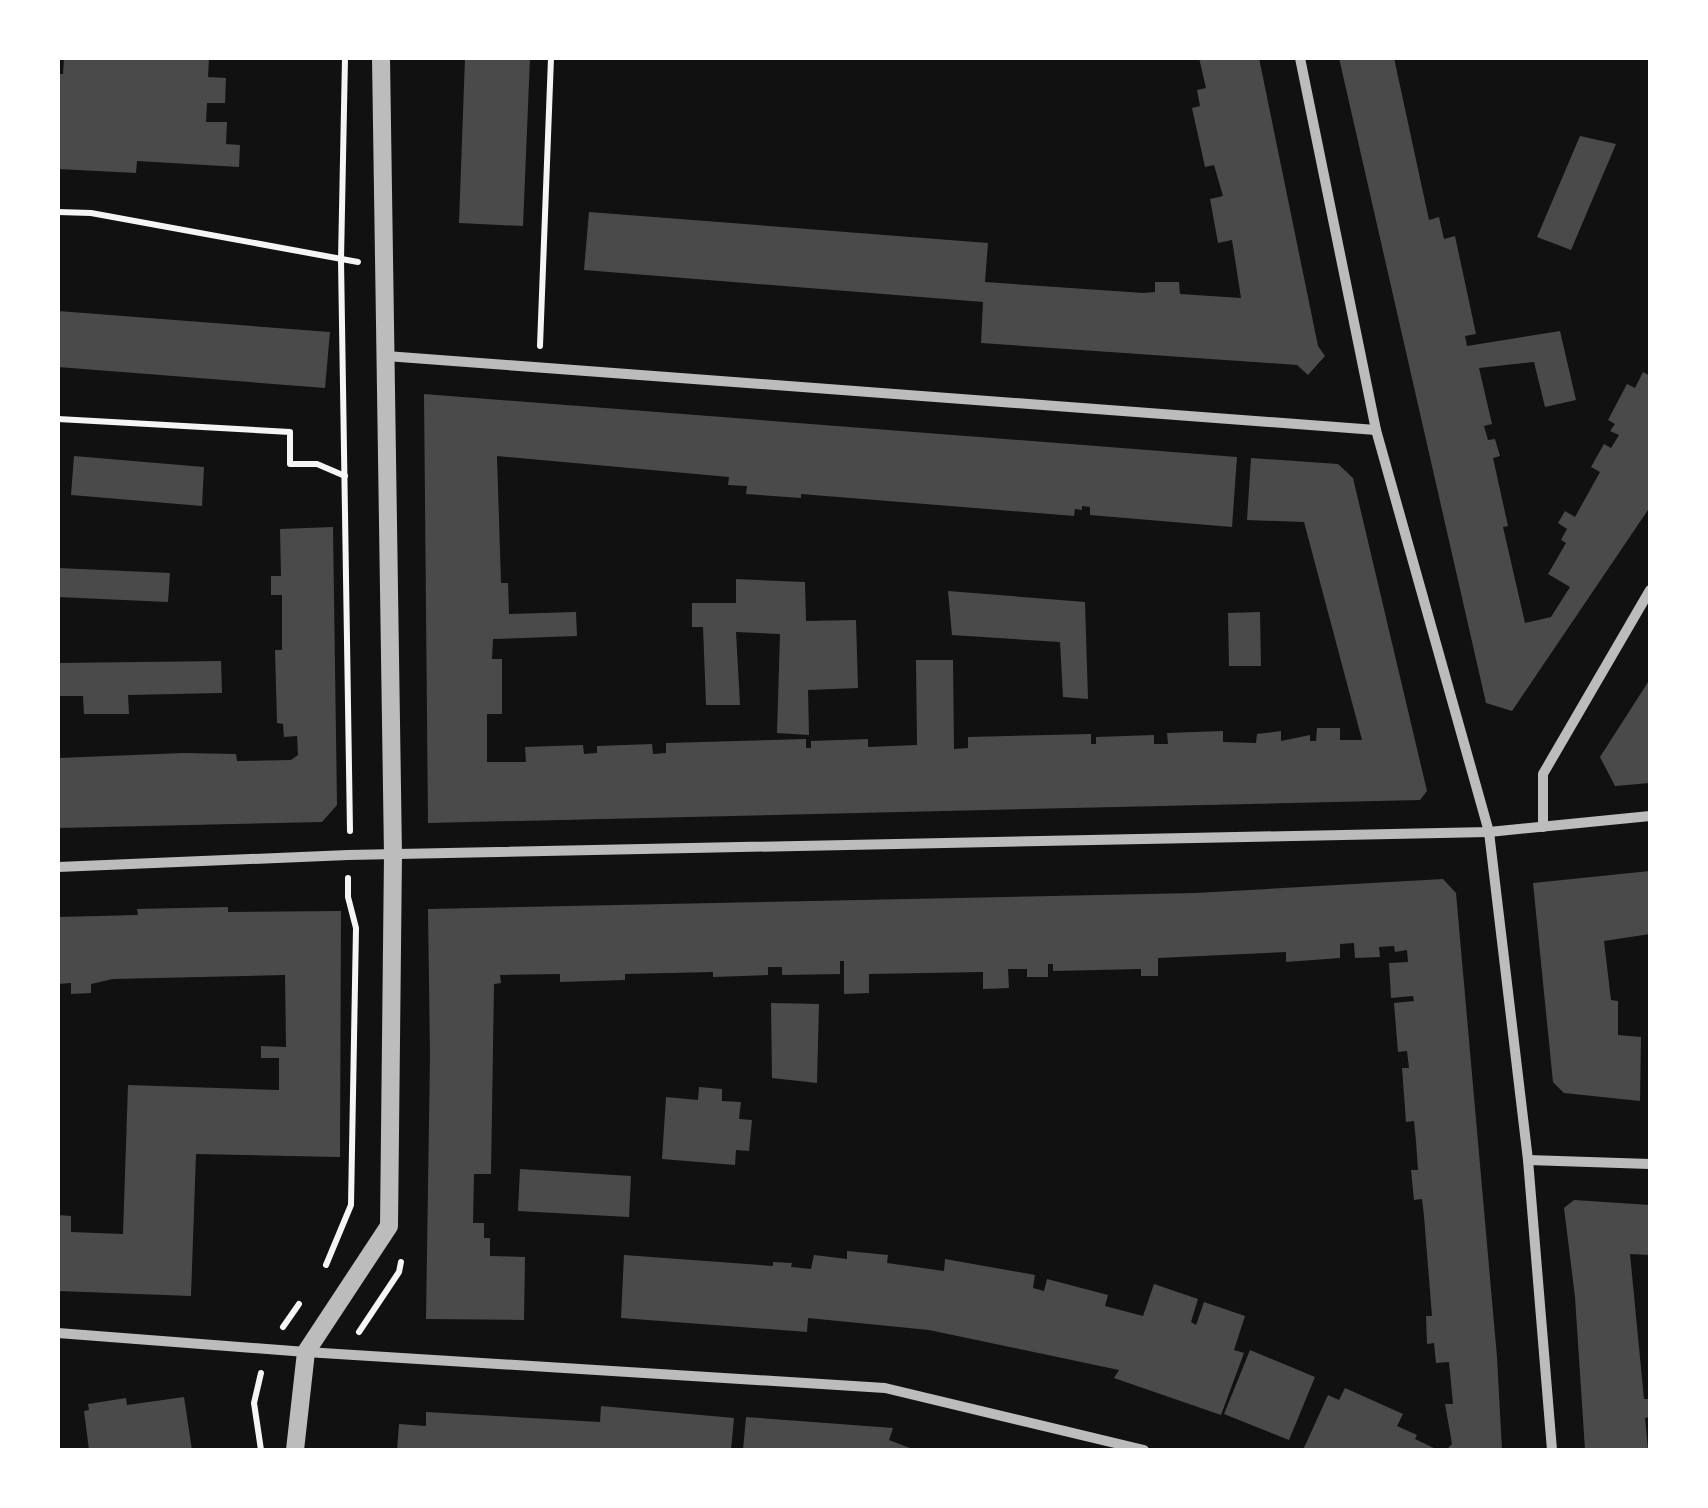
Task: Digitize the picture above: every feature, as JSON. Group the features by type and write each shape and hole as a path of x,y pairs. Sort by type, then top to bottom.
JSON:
{"street":[{"path":"295,1450 306,1352 389,1226 392,855 380,58"},
{"path":"1300,58 1376,430 1489,832 1528,1160 1552,1450"},
{"path":"386,356 1376,430"},
{"path":"1543,826 1542,774 1650,590"},
{"path":"58,867 348,855 1489,832 1650,816"},
{"path":"1528,1160 1650,1164"},
{"path":"58,1333 885,1388 1144,1450"}],"path":[{"path":"315,1280 351,1206 356,928 348,897 341,260 345,58"},
{"path":"540,368 551,58"},
{"path":"58,212 91,214 384,266"},
{"path":"58,419 290,432 290,464 317,464 345,476"},
{"path":"261,1450 254,1403 266,1349 304,1297"}],"building":[{"path":"64,58 209,58 208,77 226,78 225,103 207,103 206,122 227,122 226,144 240,145 239,167 137,161 136,173 58,169 58,74 63,74"},
{"path":"465,58 530,58 523,226 459,223"},
{"path":"1199,58 1259,58 1318,346 1325,356 1308,375 1297,365 981,343 983,302 584,270 589,212 988,243 985,282 1143,293 1155,292 1155,282 1179,282 1180,294 1241,298 1232,240 1218,243 1210,199 1223,196 1214,165 1205,167 1192,108 1200,106 1197,90 1206,88"},
{"path":"1339,58 1394,58 1429,220 1439,217 1444,239 1455,236 1476,334 1465,336 1467,346 1560,331 1576,400 1545,407 1534,362 1479,368 1492,424 1484,426 1488,440 1495,439 1500,456 1493,458 1508,526 1503,527 1525,623 1551,617 1570,587 1548,574 1566,543 1561,540 1567,529 1558,523 1565,511 1575,517 1600,472 1591,467 1604,444 1611,448 1619,435 1610,431 1615,424 1608,420 1627,384 1635,388 1643,372 1650,376 1650,507 1512,711 1486,703"},
{"path":"1580,136 1616,144 1571,250 1537,237"},
{"path":"58,311 330,332 325,388 58,367"},
{"path":"424,394 1237,457 1232,527 1090,515 1090,507 1082,506 1082,510 1075,509 1074,516 801,494 801,498 746,494 747,486 728,485 729,477 497,456 501,583 508,583 509,614 576,612 577,636 493,639 492,659 502,659 502,714 487,714 487,762 526,762 525,747 583,745 584,754 597,753 597,746 652,744 653,754 666,753 666,743 806,739 806,748 811,748 811,741 868,739 868,747 917,745 916,660 953,660 954,749 968,748 968,737 1091,734 1091,744 1096,744 1096,737 1154,735 1154,744 1168,744 1167,733 1223,731 1223,742 1256,743 1257,734 1281,731 1281,741 1310,735 1310,741 1316,741 1317,728 1340,728 1340,740 1362,740 1304,522 1247,520 1251,458 1338,464 1353,478 1427,791 1420,800 428,823"},
{"path":"74,456 204,467 202,506 71,495"},
{"path":"333,527 337,805 322,822 58,828 58,758 184,753 236,754 237,761 291,760 298,755 297,736 284,737 283,724 277,723 275,650 282,650 282,595 271,595 271,576 281,576 280,529"},
{"path":"58,568 170,573 168,602 58,597"},
{"path":"736,579 805,582 806,621 856,620 858,688 808,690 809,735 777,733 780,634 736,632 740,705 706,705 703,627 692,627 692,603 736,603"},
{"path":"948,591 1085,602 1088,699 1063,697 1060,642 952,635"},
{"path":"1260,612 1261,666 1229,666 1228,613"},
{"path":"221,661 222,693 128,695 129,714 84,714 83,696 58,696 58,663"},
{"path":"1650,679 1650,783 1615,786 1600,757"},
{"path":"1650,871 1650,934 1604,941 1611,1000 1618,1001 1618,1035 1641,1037 1640,1101 1564,1093 1553,1082 1533,883"},
{"path":"1443,879 1456,893 1502,1450 1446,1450 1452,1444 1445,1404 1453,1404 1449,1362 1436,1363 1434,1343 1427,1344 1426,1316 1432,1316 1424,1216 1422,1199 1414,1200 1411,1170 1418,1170 1416,1141 1414,1121 1406,1122 1402,1068 1409,1068 1407,1051 1398,1052 1394,1003 1414,1001 1413,996 1391,998 1389,963 1408,962 1407,950 1395,952 1394,946 1379,947 1380,957 1355,958 1354,943 1340,944 1340,958 1286,962 1286,952 1158,958 1158,976 1141,976 1141,969 1053,971 1053,964 1048,964 1048,977 1027,977 1027,969 1008,969 1009,988 983,989 983,972 869,974 869,993 844,994 844,961 840,961 840,974 782,975 782,967 768,967 768,975 625,974 625,980 560,982 560,974 500,975 501,983 494,984 491,1174 474,1174 473,1223 484,1223 484,1238 490,1238 490,1256 525,1257 524,1320 426,1319 428,909 1195,893"},
{"path":"228,907 228,912 341,911 340,1157 196,1154 191,1296 58,1291 58,1215 71,1216 71,1232 123,1234 128,1085 279,1090 279,1058 261,1058 261,1046 286,1047 285,975 113,979 91,984 91,993 71,994 71,983 58,984 58,917 138,915 137,909"},
{"path":"771,1003 819,1004 817,1083 772,1078"},
{"path":"699,1087 722,1089 722,1101 741,1102 739,1119 752,1120 749,1151 736,1150 735,1165 662,1159 666,1097 698,1100"},
{"path":"520,1169 631,1176 629,1217 518,1211"},
{"path":"1574,1200 1650,1205 1650,1255 1630,1254 1644,1399 1650,1399 1650,1417 1645,1418 1648,1450 1585,1450 1575,1297 1564,1208"},
{"path":"847,1251 888,1255 887,1263 944,1271 945,1259 1035,1275 1033,1288 1044,1291 1047,1279 1108,1295 1105,1306 1143,1316 1154,1284 1198,1299 1191,1322 1196,1325 1204,1302 1245,1316 1234,1350 1244,1353 1221,1415 1114,1378 1119,1370 929,1330 808,1318 807,1332 621,1318 624,1255 773,1266 773,1262 792,1263 791,1267 811,1269 814,1255 847,1259"},
{"path":"1250,1350 1315,1377 1289,1440 1224,1414"},
{"path":"1345,1388 1403,1414 1397,1426 1438,1450 1303,1450 1328,1395 1339,1400"},
{"path":"184,1397 192,1450 89,1450 84,1411 89,1410 88,1404 126,1398 127,1405"},
{"path":"601,1406 734,1418 731,1450 397,1450 399,1424 426,1426 426,1412 600,1422"},
{"path":"746,1417 893,1428 889,1440 915,1450 743,1450"}]}
